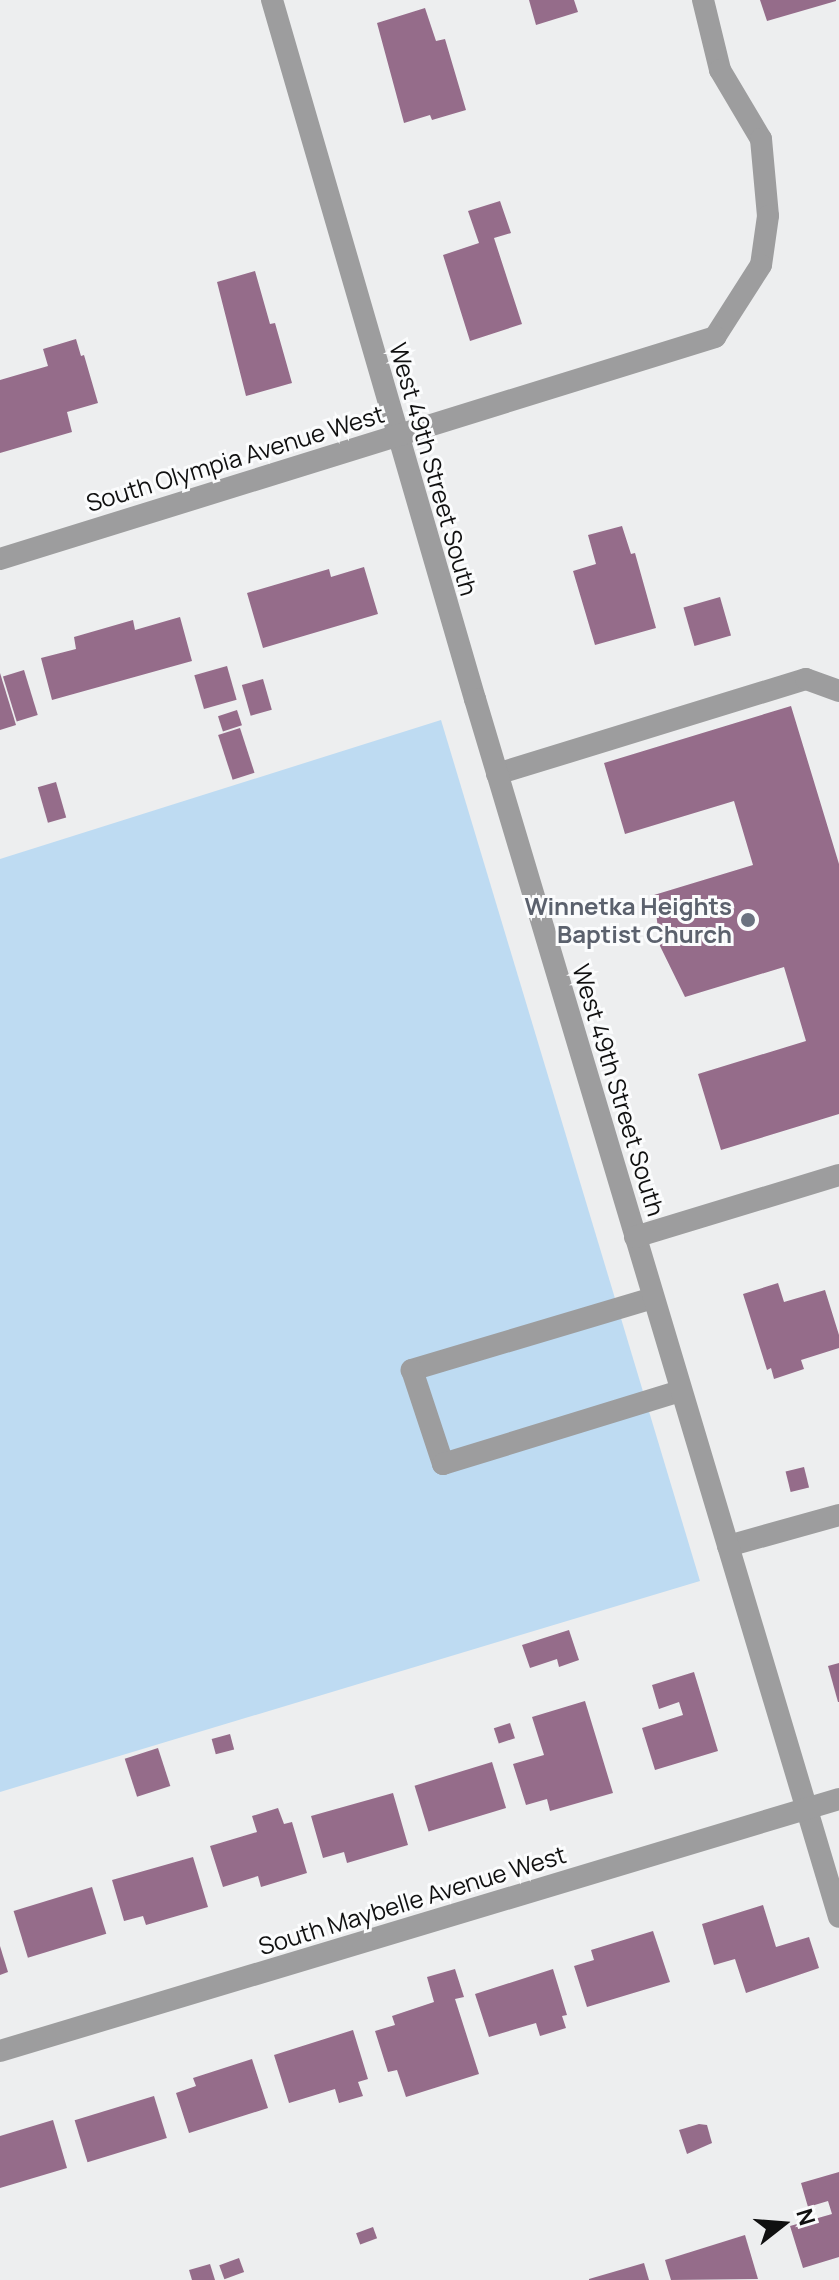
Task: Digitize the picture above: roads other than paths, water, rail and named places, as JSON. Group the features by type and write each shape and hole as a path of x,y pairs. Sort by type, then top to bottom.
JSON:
{"street":[{"name":"West 49th Street South","path":"272,0 497,774 839,1917"},
{"name":"South Olympia Avenue West","path":"0,559 715,337 761,265 768,216 761,139 720,70 703,0"},
{"path":"497,774 806,679 839,691"},
{"path":"635,1237 839,1175"},
{"path":"653,1298 412,1370 443,1464 681,1391"},
{"path":"728,1546 839,1515"},
{"name":"South Maybelle Avenue West","path":"0,2051 839,1799"}],"place":[{"name":"Winnetka Heights Baptist Church","path":"748,920"}]}
